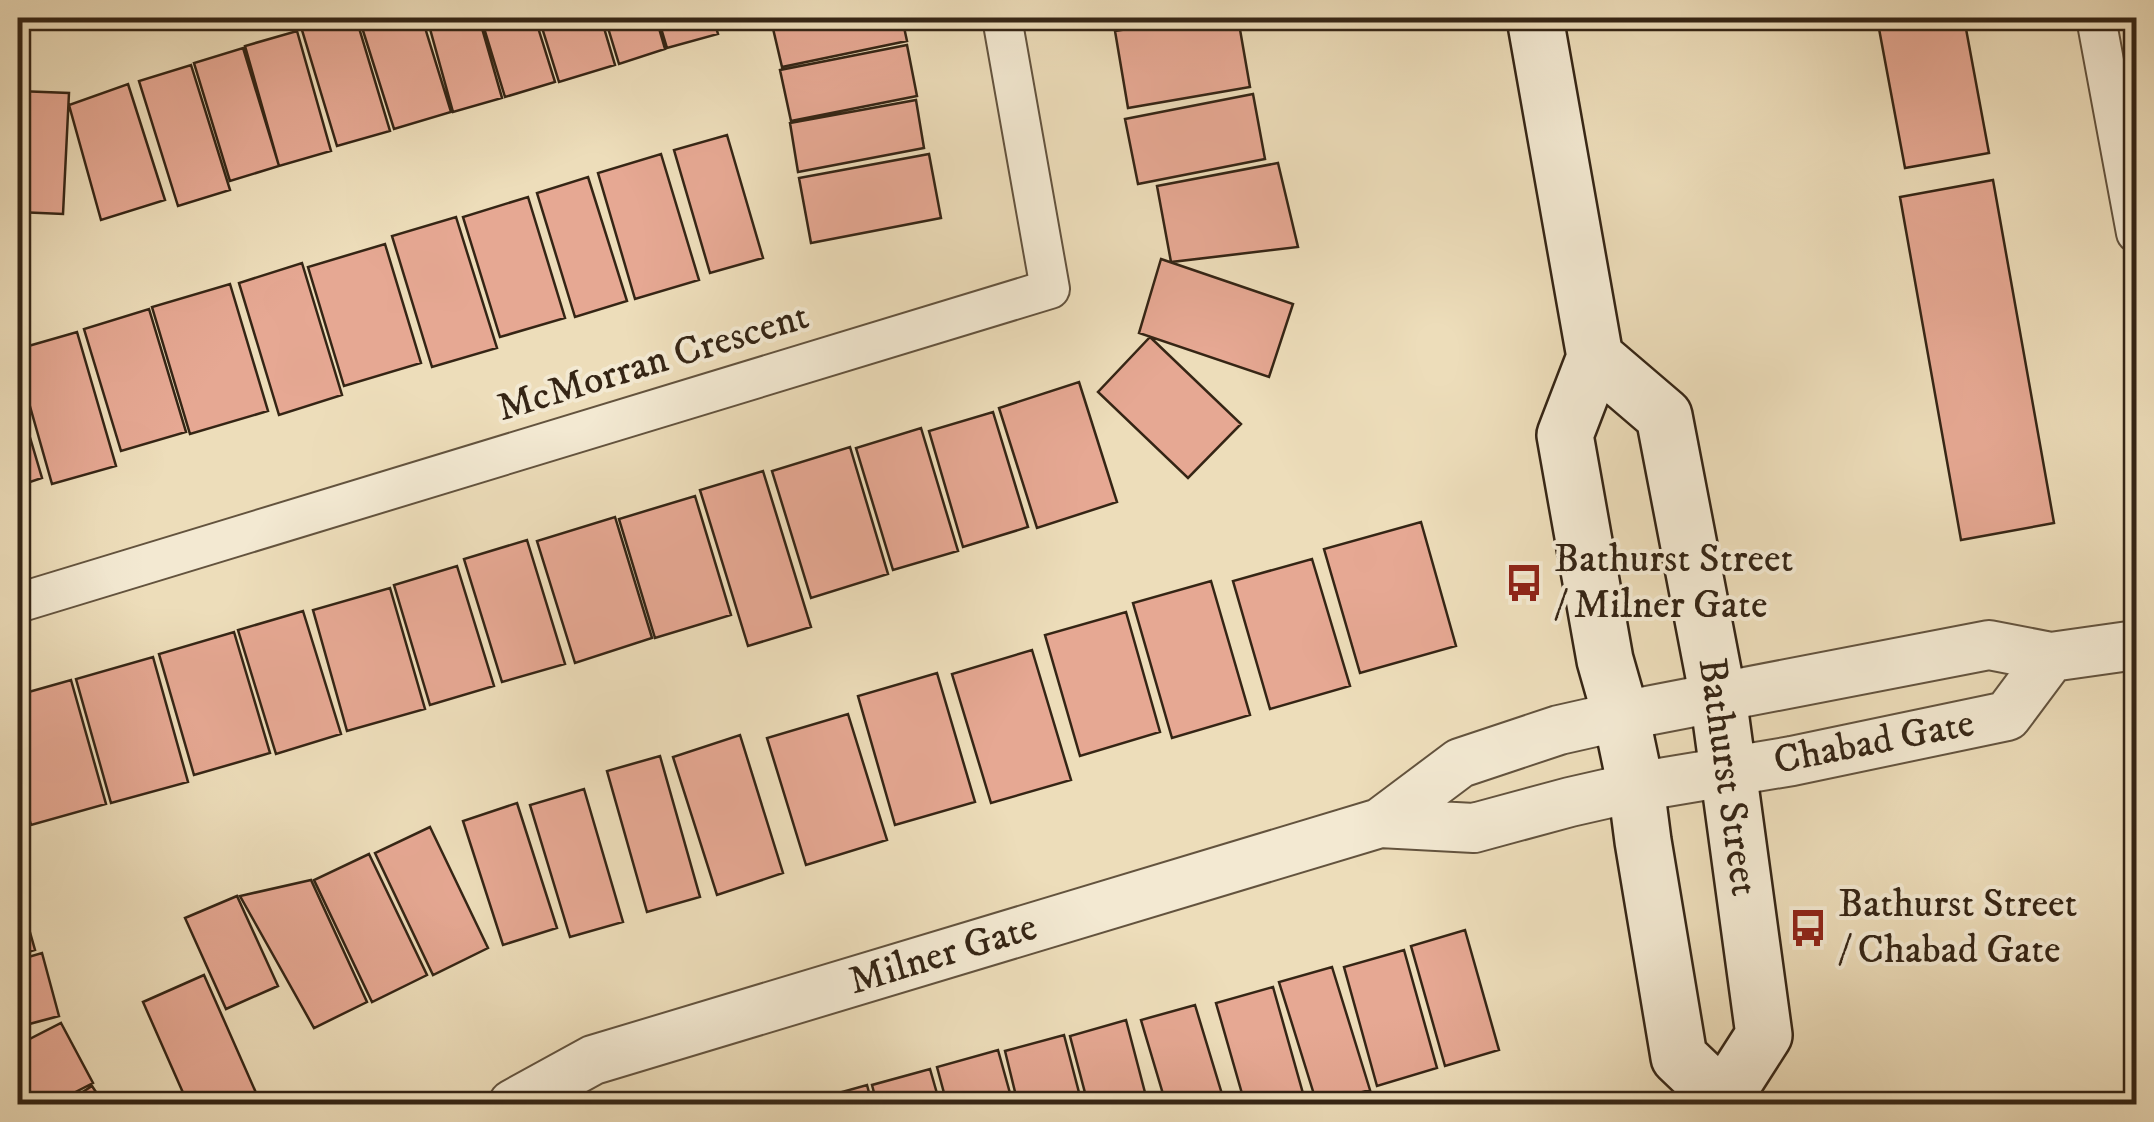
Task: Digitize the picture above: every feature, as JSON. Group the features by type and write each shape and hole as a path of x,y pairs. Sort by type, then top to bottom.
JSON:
{"main road":[{"name":"Bathurst Street","path":"1536,18 1594,357 1566,435 1606,660 1636,788 1679,1057 1723,1102 1764,1035 1718,697 1664,416 1594,357"}],"street":[{"name":"McMorran Crescent","path":"18,603 1050,289 1002,18"},
{"path":"2096,18 2136,234"},
{"name":"Chabad Gate","path":"1621,716 1988,644 2051,657 2136,644"},
{"name":"Chabad Gate","path":"1636,788 2007,716 2051,657"},
{"name":"Milner Gate","path":"1380,823 1460,763 1558,730 1621,716"},
{"name":"Milner Gate","path":"513,1104 594,1060 1380,823 1474,828 1636,788"}],"building":[{"path":"356,18 390,131 337,146 302,30"},
{"path":"359,18 422,18 451,112 394,129"},
{"path":"427,18 479,18 502,98 453,112"},
{"path":"481,18 535,18 555,82 505,97"},
{"path":"539,18 601,18 615,65 559,82"},
{"path":"605,18 656,18 665,49 619,64"},
{"path":"658,18 713,18 718,34 667,48"},
{"path":"902,18 907,41 782,67 771,20"},
{"path":"1196,18 1238,18 1250,87 1128,108 1115,31"},
{"path":"1877,18 1964,18 1989,153 1905,168"},
{"path":"297,31 331,151 279,166 245,46"},
{"path":"907,45 917,96 791,121 780,70"},
{"path":"243,48 279,166 230,181 194,63"},
{"path":"191,65 230,190 178,206 139,81"},
{"path":"128,84 165,200 101,220 69,105"},
{"path":"18,91 69,93 63,214 18,212"},
{"path":"1253,94 1265,159 1138,184 1125,119"},
{"path":"916,100 924,148 798,172 790,123"},
{"path":"727,135 763,258 710,273 674,150"},
{"path":"661,154 699,280 635,299 598,173"},
{"path":"929,154 941,218 811,243 799,178"},
{"path":"1278,163 1298,247 1171,262 1157,186"},
{"path":"588,177 627,301 575,317 537,193"},
{"path":"1993,180 2054,523 1961,540 1900,197"},
{"path":"528,197 565,318 500,337 463,217"},
{"path":"456,217 497,348 432,367 392,236"},
{"path":"385,244 421,363 344,386 308,267"},
{"path":"1161,259 1293,304 1269,377 1139,333"},
{"path":"302,263 342,395 279,415 239,283"},
{"path":"230,284 268,411 190,434 152,307"},
{"path":"149,309 186,432 121,451 84,329"},
{"path":"77,332 116,466 52,484 18,364 18,349"},
{"path":"1150,337 1241,424 1188,478 1098,392"},
{"path":"1079,382 1117,502 1037,528 999,408"},
{"path":"18,397 42,478 18,486"},
{"path":"993,412 1028,527 963,547 929,431"},
{"path":"921,428 958,551 893,570 856,448"},
{"path":"850,447 888,574 811,598 772,471"},
{"path":"763,471 811,627 748,646 700,490"},
{"path":"695,496 731,615 655,638 619,519"},
{"path":"615,517 652,638 575,663 537,541"},
{"path":"1421,522 1456,646 1360,673 1324,549"},
{"path":"527,540 565,664 502,682 464,559"},
{"path":"1312,559 1350,686 1270,709 1233,581"},
{"path":"457,566 494,686 430,705 394,585"},
{"path":"1211,581 1250,715 1172,738 1133,603"},
{"path":"390,588 425,709 347,731 313,610"},
{"path":"303,611 341,734 276,754 238,630"},
{"path":"1126,612 1160,732 1080,756 1045,635"},
{"path":"234,632 270,753 194,775 159,654"},
{"path":"1032,650 1071,780 991,803 952,674"},
{"path":"153,657 188,782 111,803 76,679"},
{"path":"937,673 975,802 895,825 858,696"},
{"path":"71,680 106,804 31,825 18,778 18,695"},
{"path":"848,714 887,840 806,865 767,738"},
{"path":"740,735 783,873 717,895 673,757"},
{"path":"660,756 700,897 647,912 607,771"},
{"path":"584,789 623,922 570,937 530,805"},
{"path":"517,803 557,928 503,945 463,821"},
{"path":"430,827 488,948 433,975 375,853"},
{"path":"369,854 427,975 372,1002 314,880"},
{"path":"311,880 367,1002 314,1028 240,896"},
{"path":"18,890 35,950 18,955"},
{"path":"237,896 278,986 226,1009 185,918"},
{"path":"1465,930 1499,1050 1445,1066 1411,946"},
{"path":"1404,950 1437,1068 1377,1086 1344,967"},
{"path":"42,953 59,1016 18,1027 18,960"},
{"path":"1332,967 1370,1090 1317,1104 1279,982"},
{"path":"204,975 257,1095 234,1104 188,1104 143,1002"},
{"path":"1273,987 1306,1104 1245,1104 1216,1003"},
{"path":"1195,1005 1225,1104 1166,1104 1141,1020"},
{"path":"1126,1020 1148,1104 1088,1104 1070,1036"},
{"path":"61,1023 93,1083 52,1104 18,1104 18,1045"},
{"path":"1064,1035 1082,1104 1018,1104 1005,1051"},
{"path":"998,1050 1013,1104 947,1104 937,1067"},
{"path":"930,1069 940,1104 877,1104 872,1085"},
{"path":"867,1085 872,1104 806,1104 806,1102"},
{"path":"92,1086 104,1104 64,1104"}],"place":[{"name":"Bathurst Street / Milner Gate","path":"1524,583"},
{"name":"Bathurst Street / Chabad Gate","path":"1808,928"}]}
